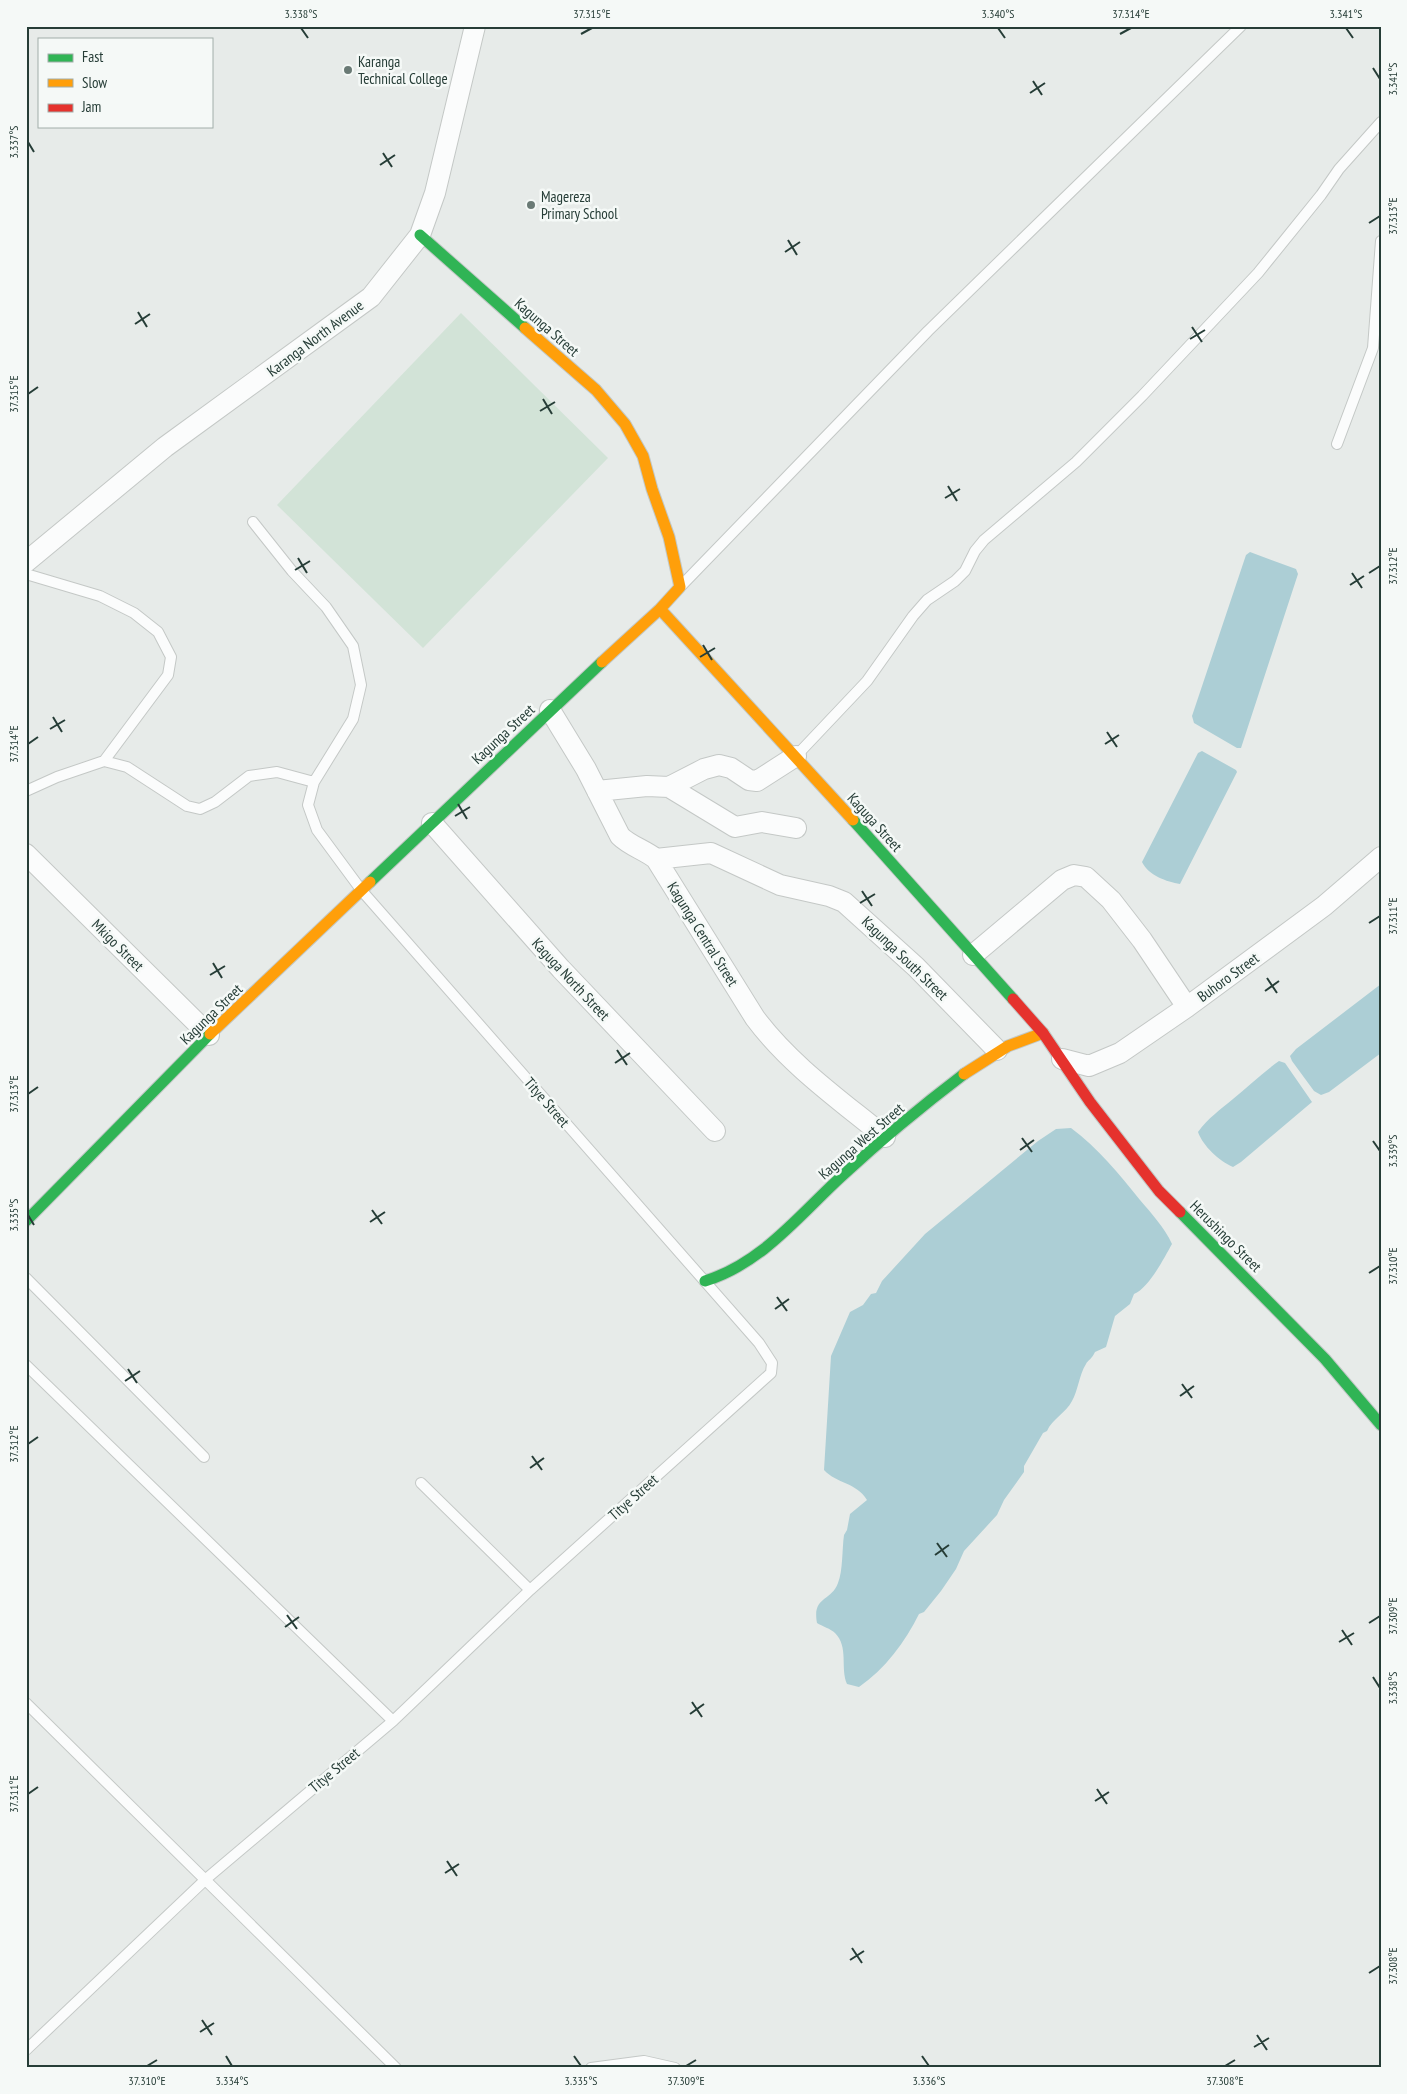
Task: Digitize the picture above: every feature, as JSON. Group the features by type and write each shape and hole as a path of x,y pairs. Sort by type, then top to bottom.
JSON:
{"street":[{"name":"Karanga North Avenue","path":"26,562 166,447 371,297 420,235 435,193 475,26"},
{"name":"Kagunga Street","path":"26,1221 209,1035 550,710 660,609 680,587 669,537 643,456 625,424 596,390 420,235"},
{"name":"Kaguga Street","path":"660,609 796,756 974,955 1043,1033 1062,1059"},
{"name":"Kagunga Central Street","path":"550,710 597,791 620,836 626,842 646,851 656,859 755,1018 772,1040 795,1062 886,1137"},
{"path":"668,787 704,769 719,765 731,768 749,780 756,781 796,756"},
{"path":"597,791 647,786 668,787 736,827 762,822 796,828"},
{"name":"Kaguga North Street","path":"432,823 561,970 715,1131"},
{"name":"Kagunga South Street","path":"656,859 711,853 780,885 829,896 844,902 916,967 997,1050"},
{"name":"Mkigo Street","path":"26,854 209,1035"},
{"name":"Buhoro Street","path":"1062,1059 1090,1066 1120,1053 1187,1007 1324,906 1381,857"},
{"path":"974,955 1062,880 1074,875 1086,876 1111,900 1142,940 1187,1007"},
{"name":"Kagunga West Street","path":"705,1281 721,1278 749,1262 886,1137 975,1065 997,1050 1021,1039 1043,1033"},
{"name":"Herushingo Street","path":"1062,1059 1090,1102 1160,1190 1325,1359 1381,1425"}],"lane":[{"path":"680,587 928,331 1241,26"},
{"path":"796,756 867,681 912,616 927,600 956,581 965,571 975,550 984,540 1076,462 1142,396 1258,273 1321,195 1339,169 1381,122"},
{"path":"1337,444 1374,348 1381,241"},
{"name":"Titye Street","path":"26,2050 206,1879 393,1721 530,1590 771,1372 772,1363 766,1352 362,891 317,830 308,805 314,782 353,719 361,685 352,646 326,607 292,572 253,522"},
{"path":"26,574 100,596 134,613 158,632 171,657 168,676 104,761 57,777 26,791"},
{"path":"104,761 126,768 187,806 200,809 215,802 249,776 277,772 314,782"},
{"path":"26,1278 204,1457"},
{"path":"26,1365 393,1721"},
{"path":"421,1482 530,1590"},
{"path":"26,1703 396,2068"},
{"path":"591,2068 644,2061 675,2068"}],"green space":[{"path":"461,313 608,458 423,648 277,505"}],"water":[{"path":"1250,552 1296,569 1298,574 1241,748 1237,748 1194,723 1192,716 1246,555"},
{"path":"1202,751 1237,772 1180,884 1169,882 1149,871 1142,862 1198,753"},
{"path":"1381,984 1381,1053 1329,1092 1321,1095 1314,1091 1290,1056 1296,1049"},
{"path":"1279,1061 1285,1063 1312,1102 1233,1167 1222,1161 1212,1152 1198,1132 1214,1114"},
{"path":"1071,1128 1090,1144 1116,1171 1158,1221 1172,1244 1151,1279 1140,1291 1134,1294 1130,1304 1115,1316 1106,1347 1095,1352 1087,1363 1069,1405 1047,1431 1043,1433 1024,1466 1024,1472 1004,1500 997,1515 964,1551 956,1569 941,1591 924,1612 919,1614 901,1645 877,1672 859,1687 847,1684 842,1645 833,1632 817,1623 816,1614 820,1603 835,1589 840,1578 844,1535 847,1530 850,1514 867,1500 863,1494 852,1486 829,1475 824,1470 831,1356 850,1312 863,1305 871,1294 876,1293 882,1281 925,1234 1038,1141 1056,1129"}],"traffic: fast":[{"path":"420,235 525,328"},
{"path":"370,882 602,662"},
{"path":"853,820 1013,999"},
{"path":"26,1221 210,1034"},
{"path":"705,1281 726,1273 763,1250 872,1149 964,1074"},
{"path":"1180,1212 1325,1359 1381,1425"}],"traffic: slow":[{"path":"525,328 596,390 625,424 643,456 652,489 669,537 680,587 660,609 602,662"},
{"path":"660,609 853,820"},
{"path":"210,1034 370,882"},
{"path":"964,1074 1008,1046 1043,1033"}],"traffic: jam":[{"path":"1013,999 1043,1033 1090,1102 1159,1191 1180,1212"}],"place":[{"name":"Karanga Technical College","path":"348,70"},
{"name":"Magereza Primary School","path":"531,205"}]}
